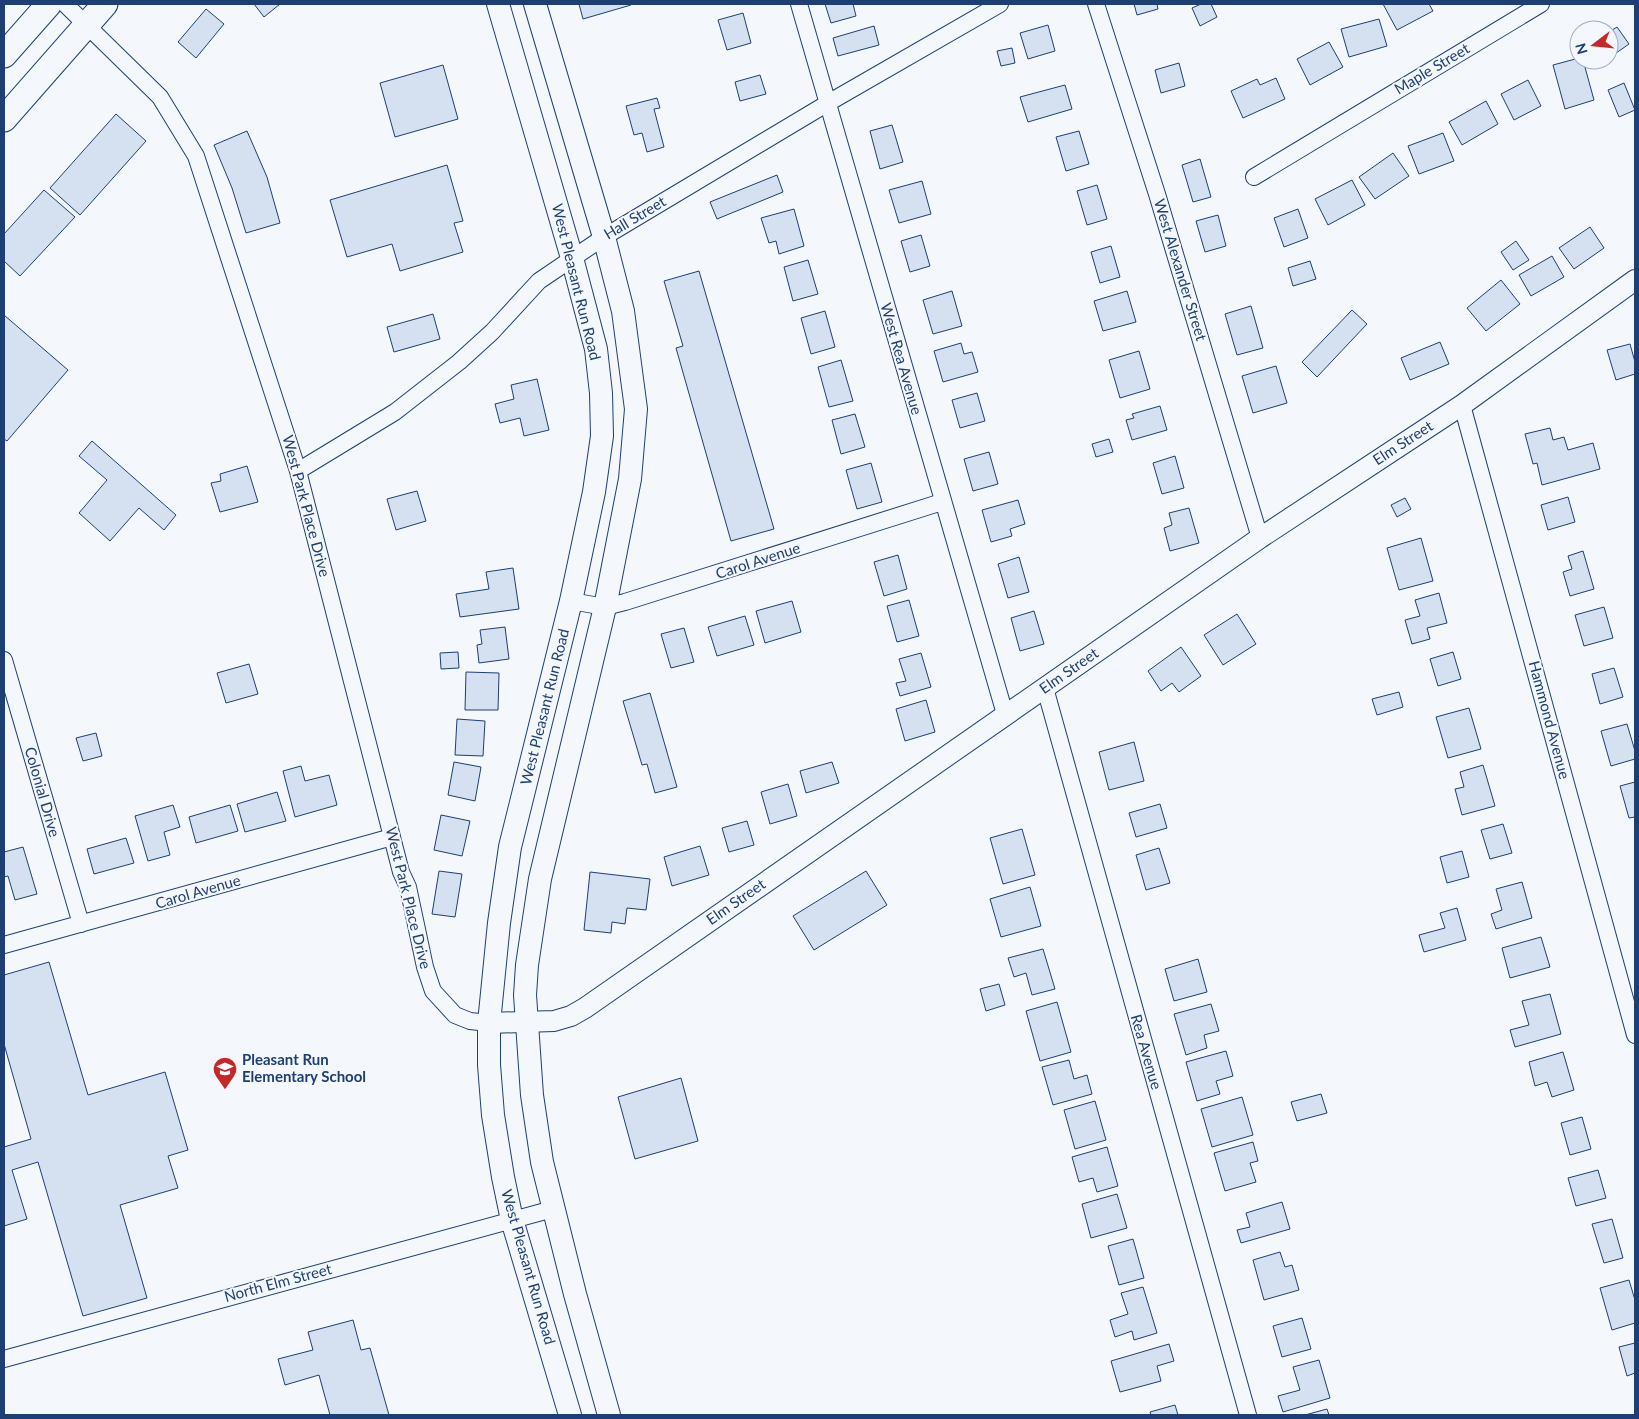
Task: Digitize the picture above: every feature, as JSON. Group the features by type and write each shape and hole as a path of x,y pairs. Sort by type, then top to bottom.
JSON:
{"main road":[{"path":"4,55 50,4"},
{"path":"4,119 105,4"},
{"name":"West Pleasant Run Road","path":"498,4 572,258 596,349 602,393 602,436 594,492 571,601 510,847 499,923 489,1023 489,1065 493,1115 503,1177 512,1220 570,1415"},
{"path":"536,4 604,237 623,311 636,409 630,479 605,607 540,879 527,965 526,1022 534,1108 542,1162 609,1415"}],"street":[{"name":"West Park Place Drive","path":"65,4 160,97 196,156 298,471 401,872 408,887 424,967 433,991 454,1015 489,1023"},
{"name":"West Rea Avenue","path":"799,4 1005,714"},
{"name":"Hall Street","path":"298,471 395,412 459,362 492,332 539,281 572,258 828,103 1000,4"},
{"name":"West Alexander Street","path":"1096,4 1157,194 1260,538"},
{"name":"Maple Street","path":"1254,177 1541,4"},
{"name":"Elm Street","path":"489,1023 554,1022 571,1016 585,1008 1260,538 1462,404 1635,280"},
{"name":"Hammond Avenue","path":"1462,404 1635,1035"},
{"name":"Carol Avenue","path":"571,601 605,607 653,594 942,502"},
{"name":"Colonial Drive","path":"4,660 81,924"},
{"name":"Rea Avenue","path":"1045,688 1248,1415"},
{"name":"Carol Avenue","path":"4,946 392,837"},
{"name":"North Elm Street","path":"4,1358 553,1209"}],"building":[{"path":"254,4 280,4 264,17"},
{"path":"579,4 630,4 631,5 583,19"},
{"path":"825,4 853,4 856,16 831,23"},
{"path":"1134,4 1157,4 1158,9 1137,15"},
{"path":"1201,4 1211,4 1217,17 1200,26 1192,8"},
{"path":"1383,4 1429,4 1433,11 1397,30"},
{"path":"206,9 224,24 196,58 178,42"},
{"path":"743,13 751,43 727,50 718,20"},
{"path":"1379,19 1387,46 1349,57 1341,29"},
{"path":"1048,25 1055,51 1028,59 1020,33"},
{"path":"874,26 879,45 838,56 833,38"},
{"path":"1619,30 1629,44 1619,51"},
{"path":"1329,42 1343,67 1310,85 1297,59"},
{"path":"1012,48 1015,63 1001,66 997,51"},
{"path":"1569,61 1569,70 1586,70 1594,100 1565,109 1553,65"},
{"path":"1179,63 1185,86 1161,93 1155,70"},
{"path":"443,65 458,119 395,137 380,83"},
{"path":"760,75 766,94 740,101 735,82"},
{"path":"1276,78 1285,99 1243,118 1231,91 1257,79 1260,85"},
{"path":"1528,80 1541,106 1514,120 1501,94"},
{"path":"1624,83 1635,110 1619,117 1608,90"},
{"path":"1065,85 1072,109 1028,122 1020,97"},
{"path":"657,98 660,108 654,109 664,147 647,152 642,133 634,135 626,106"},
{"path":"1486,101 1498,124 1462,145 1449,122"},
{"path":"116,114 146,141 80,215 50,188"},
{"path":"892,125 903,162 880,169 870,131"},
{"path":"247,131 267,177 280,223 246,233 232,188 214,145"},
{"path":"1079,131 1089,164 1066,171 1056,137"},
{"path":"1443,133 1454,161 1419,174 1408,146"},
{"path":"1393,153 1409,176 1375,199 1359,177"},
{"path":"1200,159 1211,197 1193,202 1182,165"},
{"path":"447,165 463,221 454,223 463,252 400,271 392,244 347,257 330,200"},
{"path":"777,175 783,192 717,219 710,202"},
{"path":"1352,180 1365,205 1328,225 1315,199"},
{"path":"922,181 931,214 899,223 889,190"},
{"path":"1097,185 1107,219 1087,225 1077,191"},
{"path":"44,190 75,217 20,276 4,261 4,234"},
{"path":"794,209 804,246 779,254 776,241 769,243 761,218"},
{"path":"1298,209 1308,238 1284,247 1274,218"},
{"path":"1218,215 1226,246 1205,252 1196,221"},
{"path":"1590,227 1604,248 1574,269 1559,248"},
{"path":"921,235 930,266 910,272 901,241"},
{"path":"1516,241 1529,260 1513,270 1501,252"},
{"path":"1111,246 1120,277 1100,283 1091,252"},
{"path":"1552,256 1564,277 1531,296 1519,275"},
{"path":"808,260 818,294 793,301 784,267"},
{"path":"1310,261 1316,279 1293,286 1288,268"},
{"path":"699,271 774,529 731,541 676,348 683,346 664,281"},
{"path":"1501,280 1520,304 1486,331 1467,308"},
{"path":"952,291 962,326 933,334 923,300"},
{"path":"1127,291 1136,322 1103,331 1094,301"},
{"path":"1251,306 1263,348 1237,355 1225,314"},
{"path":"1352,310 1367,324 1317,377 1302,362"},
{"path":"825,311 835,347 811,354 801,318"},
{"path":"433,314 440,339 394,352 387,327"},
{"path":"4,315 68,370 7,441 4,439"},
{"path":"1440,342 1449,364 1410,380 1401,358"},
{"path":"961,343 964,354 972,352 978,372 943,382 934,351"},
{"path":"1630,344 1635,362 1635,374 1616,380 1607,350"},
{"path":"1139,351 1150,389 1120,398 1109,360"},
{"path":"841,360 853,401 829,407 818,367"},
{"path":"1276,366 1287,403 1253,413 1242,376"},
{"path":"537,379 549,430 524,436 520,418 500,423 495,404 514,399 511,385"},
{"path":"977,393 985,421 960,428 952,400"},
{"path":"1160,406 1167,430 1132,440 1126,420 1134,418 1132,414"},
{"path":"855,414 865,447 841,454 832,420"},
{"path":"1550,428 1553,440 1564,437 1568,450 1593,443 1600,469 1542,485 1537,463 1533,464 1525,434"},
{"path":"1109,439 1113,452 1096,457 1092,444"},
{"path":"92,441 176,515 164,530 139,508 110,541 79,513 107,480 79,456"},
{"path":"989,452 998,484 973,491 964,459"},
{"path":"1175,456 1184,488 1162,494 1153,463"},
{"path":"871,463 882,502 857,509 846,470"},
{"path":"247,466 258,502 220,512 211,483 221,481 220,474"},
{"path":"417,491 426,521 396,530 387,499"},
{"path":"1568,497 1575,522 1548,530 1541,505"},
{"path":"1405,498 1411,509 1397,517 1391,505"},
{"path":"1018,500 1025,524 1010,529 1012,536 991,542 982,510"},
{"path":"1189,508 1199,543 1170,551 1164,528 1172,525 1169,513"},
{"path":"1421,538 1433,581 1399,590 1387,548"},
{"path":"1583,551 1594,589 1570,596 1563,572 1572,569 1568,556"},
{"path":"898,555 907,589 884,596 874,562"},
{"path":"1019,557 1029,592 1008,598 998,564"},
{"path":"513,568 519,609 460,617 456,594 489,589 486,572"},
{"path":"1439,593 1447,623 1427,628 1430,639 1412,644 1405,620 1420,616 1415,600"},
{"path":"909,600 919,636 897,642 887,606"},
{"path":"792,601 801,632 765,643 756,611"},
{"path":"1604,607 1613,638 1584,646 1575,615"},
{"path":"1034,611 1044,644 1020,651 1011,618"},
{"path":"1237,614 1256,644 1223,665 1204,635"},
{"path":"745,616 754,645 717,656 708,627"},
{"path":"505,627 509,659 479,663 477,645 482,644 480,630"},
{"path":"684,628 694,662 671,668 661,634"},
{"path":"1181,647 1201,676 1179,692 1172,683 1161,691 1148,671"},
{"path":"458,652 459,668 441,669 440,653"},
{"path":"1453,652 1461,679 1438,686 1430,659"},
{"path":"921,653 931,687 900,696 896,683 906,681 899,659"},
{"path":"249,664 258,694 226,703 217,673"},
{"path":"1614,668 1623,697 1600,704 1592,674"},
{"path":"466,672 499,673 498,710 465,710"},
{"path":"1399,692 1403,707 1377,715 1372,699"},
{"path":"650,693 677,787 655,793 647,764 642,765 623,701"},
{"path":"926,700 935,732 905,741 896,709"},
{"path":"1469,708 1481,749 1448,758 1436,717"},
{"path":"457,719 485,721 483,756 455,755"},
{"path":"1627,724 1635,751 1635,759 1611,766 1601,731"},
{"path":"96,733 102,756 83,761 76,738"},
{"path":"1134,742 1144,781 1109,790 1099,752"},
{"path":"454,762 481,767 475,801 448,795"},
{"path":"832,762 839,783 806,793 800,771"},
{"path":"1483,765 1495,806 1462,815 1455,789 1464,787 1460,772"},
{"path":"301,766 305,781 329,775 337,805 295,817 283,771"},
{"path":"1635,782 1635,817 1629,818 1620,786"},
{"path":"788,784 797,816 770,824 761,792"},
{"path":"277,792 286,821 245,832 237,804"},
{"path":"1160,804 1167,828 1136,837 1129,813"},
{"path":"173,805 180,827 164,832 170,855 148,861 135,816"},
{"path":"230,805 238,831 196,843 189,817"},
{"path":"441,815 470,821 462,856 434,850"},
{"path":"747,821 754,845 729,852 722,828"},
{"path":"1503,824 1512,853 1490,859 1481,830"},
{"path":"1022,829 1035,875 1003,884 990,838"},
{"path":"126,838 134,863 94,874 87,849"},
{"path":"700,846 709,875 672,886 664,857"},
{"path":"23,847 37,894 15,900 8,876 4,877 4,852"},
{"path":"1159,848 1170,883 1146,890 1136,855"},
{"path":"1462,851 1469,877 1447,883 1440,857"},
{"path":"439,871 462,874 455,917 432,914"},
{"path":"866,871 887,905 814,950 793,916"},
{"path":"590,872 650,879 646,910 627,908 625,924 612,922 611,933 584,930"},
{"path":"1522,882 1532,918 1496,929 1491,914 1502,910 1496,889"},
{"path":"1030,887 1041,926 1001,937 990,899"},
{"path":"1457,908 1466,940 1424,952 1419,935 1445,928 1440,913"},
{"path":"1541,937 1550,967 1510,978 1502,948"},
{"path":"1043,949 1055,989 1032,995 1026,973 1014,977 1008,958"},
{"path":"1198,959 1207,992 1174,1001 1165,969"},
{"path":"49,962 88,1095 165,1072 188,1150 168,1156 178,1188 120,1205 147,1298 83,1316 38,1162 12,1170 27,1219 4,1226 4,1147 31,1139 4,1044 4,975"},
{"path":"999,984 1005,1005 986,1011 980,989"},
{"path":"1550,994 1561,1034 1515,1047 1510,1030 1529,1025 1522,1001"},
{"path":"1057,1002 1071,1052 1040,1061 1026,1011"},
{"path":"1211,1004 1219,1031 1204,1035 1207,1048 1186,1055 1174,1014"},
{"path":"1226,1051 1233,1076 1216,1081 1220,1094 1197,1101 1186,1062"},
{"path":"1563,1052 1574,1090 1552,1097 1547,1082 1535,1086 1529,1062"},
{"path":"1069,1060 1074,1079 1087,1075 1092,1094 1053,1105 1042,1067"},
{"path":"681,1078 698,1141 635,1159 618,1097"},
{"path":"1321,1094 1327,1113 1297,1121 1291,1102"},
{"path":"1242,1097 1253,1135 1212,1147 1201,1109"},
{"path":"1095,1101 1106,1140 1075,1149 1064,1110"},
{"path":"1582,1117 1591,1149 1570,1155 1561,1123"},
{"path":"1253,1142 1258,1161 1250,1163 1256,1182 1225,1191 1214,1153"},
{"path":"1107,1147 1118,1186 1097,1192 1093,1178 1079,1182 1072,1157"},
{"path":"1598,1170 1606,1198 1576,1206 1568,1178"},
{"path":"1117,1194 1127,1228 1091,1238 1082,1204"},
{"path":"1282,1202 1290,1229 1241,1243 1237,1230 1250,1227 1246,1213"},
{"path":"1612,1219 1623,1258 1604,1263 1592,1224"},
{"path":"1133,1239 1144,1278 1119,1285 1108,1246"},
{"path":"1280,1252 1285,1267 1292,1265 1299,1290 1264,1300 1253,1260"},
{"path":"1629,1280 1635,1300 1635,1323 1612,1330 1600,1288"},
{"path":"1143,1287 1157,1333 1134,1340 1132,1331 1115,1337 1110,1320 1128,1314 1121,1293"},
{"path":"1302,1318 1311,1349 1282,1357 1273,1326"},
{"path":"353,1320 361,1350 370,1348 389,1415 330,1415 319,1375 285,1385 278,1359 313,1350 308,1332"},
{"path":"1635,1343 1635,1373 1627,1376 1619,1347"},
{"path":"1169,1344 1174,1361 1157,1366 1161,1381 1120,1392 1111,1361"},
{"path":"1319,1360 1330,1398 1283,1412 1278,1396 1300,1390 1293,1367"},
{"path":"1175,1405 1178,1415 1151,1415 1150,1412"},
{"path":"1327,1409 1329,1415 1305,1415"}],"place":[{"name":"Pleasant Run Elementary School","path":"225,1090"}]}
